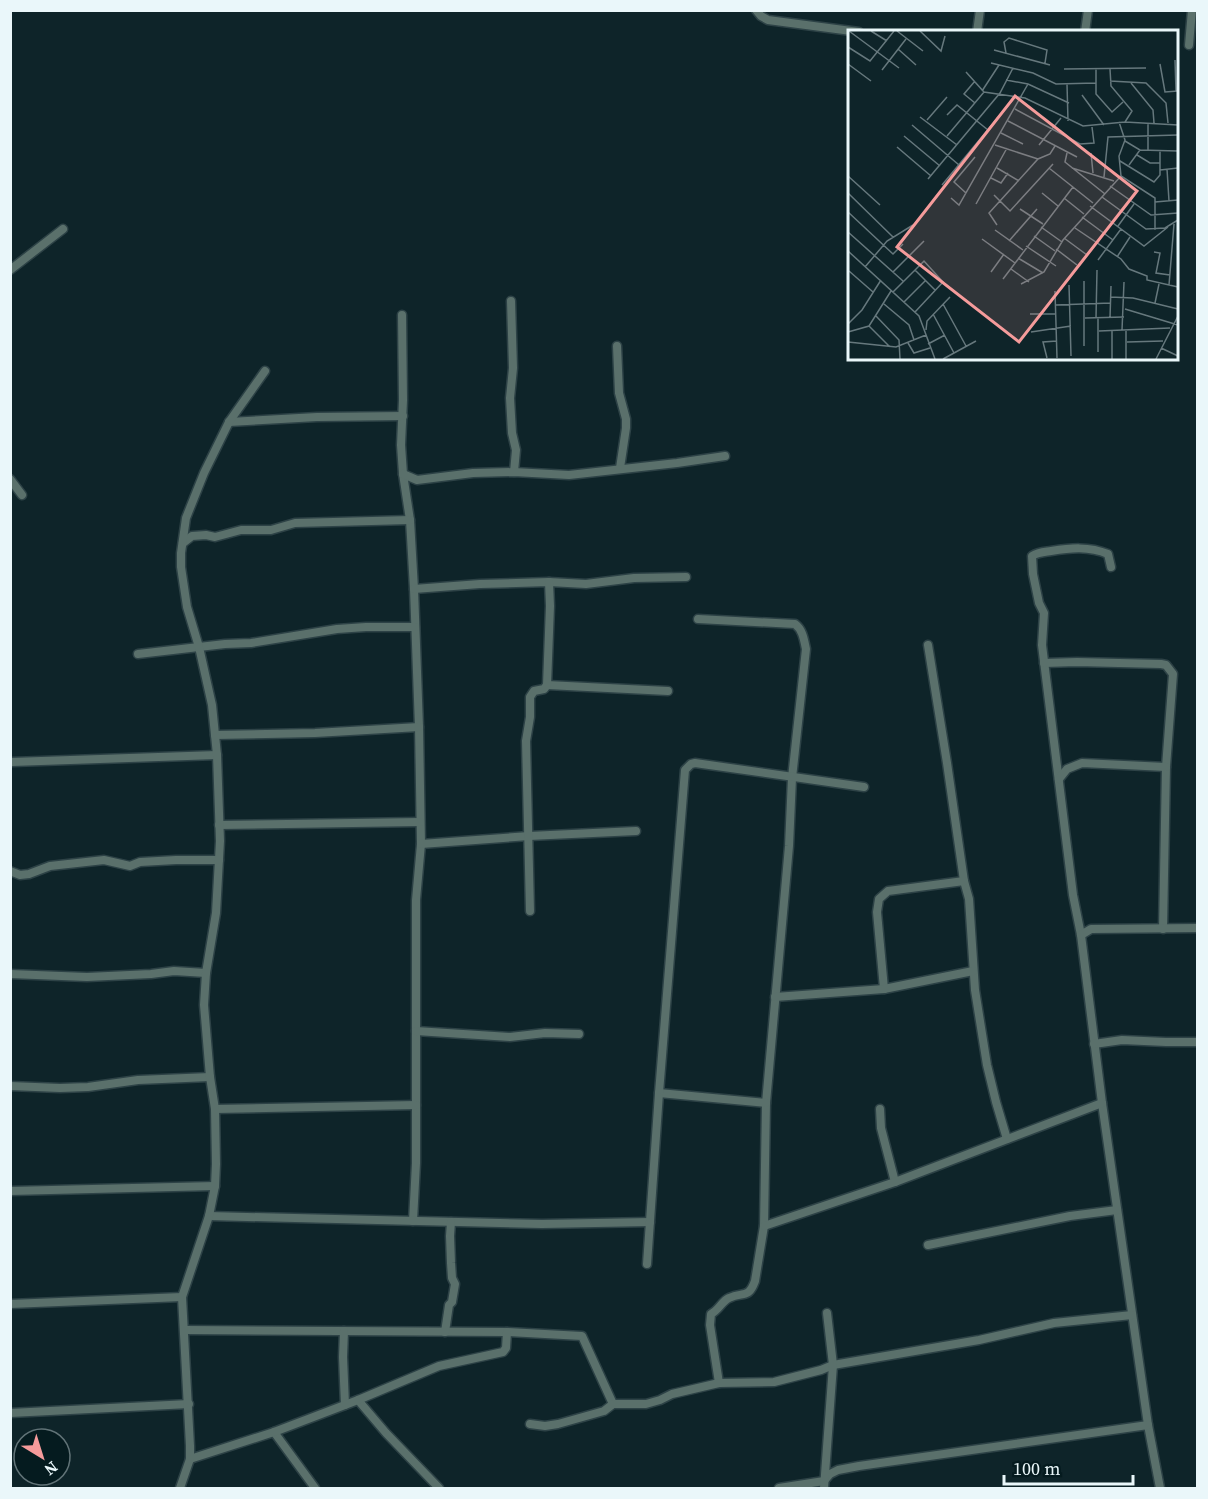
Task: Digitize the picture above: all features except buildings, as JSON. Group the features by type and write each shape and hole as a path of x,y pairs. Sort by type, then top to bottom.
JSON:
{"street":[{"path":"756,10 768,20 848,31"},
{"path":"977,30 980,10"},
{"path":"1085,30 1088,10"},
{"path":"1188,45 1192,10"},
{"path":"10,270 63,229"},
{"path":"511,301 513,368 510,398 512,433 516,450 514,472"},
{"path":"402,315 401,445 410,520 414,590 421,844 416,900 416,1163 413,1221"},
{"path":"617,346 619,393 626,419 620,468"},
{"path":"180,1488 190,1459 182,1297 209,1216 215,1186 215,1108 204,1005 206,973 216,913 220,841 217,755 212,705 186,598 181,567 186,518 212,456 230,422 265,371"},
{"path":"230,422 317,417 403,416"},
{"path":"403,474 417,480 473,473 514,472 569,475 725,456"},
{"path":"10,479 22,495"},
{"path":"405,491 417,480"},
{"path":"183,543 192,536 215,537 241,530 271,530 295,523 410,520"},
{"path":"1111,567 1108,554 1098,550 1062,549 1036,553 1032,556 1035,584 1044,613 1042,645 1073,895 1081,935 1102,1103 1148,1425 1160,1488"},
{"path":"414,590 480,584 549,582 586,584 634,578 686,578"},
{"path":"530,911 526,741 530,717 530,697 534,691 544,690 547,685 549,582"},
{"path":"698,619 795,624 802,633 806,650 792,778 789,846 766,1103 764,1226 753,1287 746,1294 728,1298 711,1314 710,1325 719,1383"},
{"path":"138,654 259,642 305,633 366,627 415,627"},
{"path":"928,645 964,881 969,899 973,971 987,1065 1007,1139"},
{"path":"1044,663 1161,663 1166,665 1173,674 1166,766 1163,928"},
{"path":"547,685 668,691"},
{"path":"215,735 315,733 419,727"},
{"path":"12,762 217,755"},
{"path":"647,1264 685,770 690,764 695,763 864,788"},
{"path":"1059,779 1067,769 1082,763 1166,766"},
{"path":"219,825 420,822"},
{"path":"421,844 636,831"},
{"path":"10,871 29,874 50,867 104,860 130,866 140,862 219,860"},
{"path":"884,989 877,912 879,899 888,891 964,881"},
{"path":"1081,935 1091,929 1197,928"},
{"path":"10,974 87,977 174,971 206,973"},
{"path":"775,997 884,989 973,971"},
{"path":"416,1031 510,1037 545,1033 579,1034"},
{"path":"1094,1044 1122,1040 1197,1042"},
{"path":"10,1086 88,1087 138,1080 210,1077"},
{"path":"659,1093 766,1103"},
{"path":"764,1226 895,1182 1102,1103"},
{"path":"215,1108 416,1105"},
{"path":"880,1109 881,1128 895,1182"},
{"path":"10,1191 215,1186"},
{"path":"928,1245 1070,1216 1117,1209"},
{"path":"209,1216 542,1224 650,1222"},
{"path":"445,1332 455,1284 452,1278 451,1263 451,1222"},
{"path":"10,1304 182,1297"},
{"path":"824,1484 833,1365 827,1313"},
{"path":"530,1424 545,1426 558,1424 604,1411 613,1404 646,1404 672,1394 719,1383 774,1382 833,1365 979,1341 1054,1323 1132,1315"},
{"path":"185,1330 507,1332 582,1336 613,1404"},
{"path":"344,1331 345,1405"},
{"path":"190,1459 274,1432 439,1366 503,1352 506,1348 507,1332"},
{"path":"358,1400 386,1433 440,1488"},
{"path":"10,1413 189,1404"},
{"path":"824,1484 830,1474 859,1466 1148,1425"},
{"path":"274,1432 315,1488"},
{"path":"778,1488 824,1484"}]}
